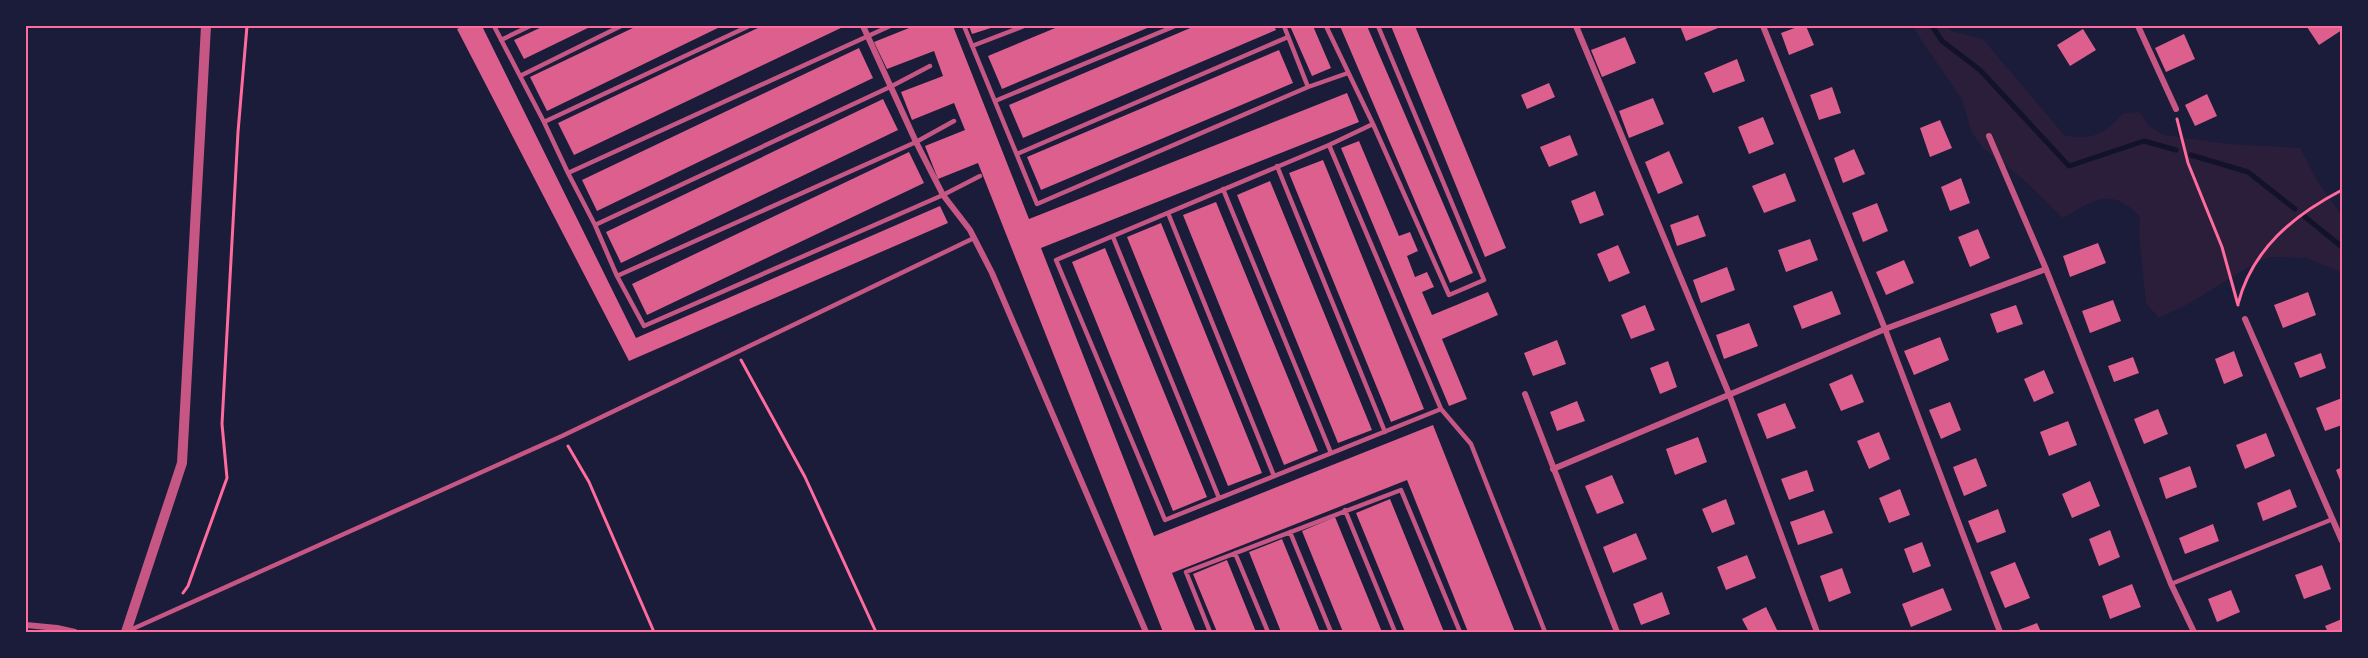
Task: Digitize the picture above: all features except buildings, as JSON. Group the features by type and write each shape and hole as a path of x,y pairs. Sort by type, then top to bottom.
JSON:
{"street":[{"path":"126,632 182,463 206,26"},
{"path":"863,26 943,195 974,238 992,273 1146,633"},
{"path":"1576,26 1729,394 1818,633"},
{"path":"1763,26 1885,328 2000,633"},
{"path":"2141,27 2176,109"},
{"path":"1989,136 2046,269 2171,584 2193,633"},
{"path":"1553,469 1885,328 2046,269"},
{"path":"2245,320 2343,541"},
{"path":"1525,394 1617,633"},
{"path":"26,625 57,628 75,633"}],"lane":[{"path":"494,26 644,326 943,195 981,176"},
{"path":"501,40 530,26"},
{"path":"520,76 621,26"},
{"path":"544,122 749,26"},
{"path":"568,173 890,26"},
{"path":"964,26 1037,204 1308,87 1348,73"},
{"path":"972,46 1024,26"},
{"path":"995,101 1175,26"},
{"path":"1284,26 1308,87"},
{"path":"1326,26 1373,124 1449,295 1484,280 1378,26"},
{"path":"1017,154 1288,37"},
{"path":"595,225 930,66"},
{"path":"617,276 916,142 954,121"},
{"path":"1373,124 1329,145 1056,260 1165,520 1441,409"},
{"path":"1329,145 1441,409 1471,444 1545,633"},
{"path":"1277,166 1385,432"},
{"path":"1223,189 1331,453"},
{"path":"1168,213 1274,476"},
{"path":"1113,237 1219,498"},
{"path":"126,632 562,436 974,238"},
{"path":"1210,633 1186,572 1401,490 1460,633"},
{"path":"1345,510 1395,633"},
{"path":"2171,584 2332,519"},
{"path":"1290,532 1331,633"},
{"path":"1235,553 1268,633"}],"path":[{"path":"168,613 188,586 228,478 222,424 238,132 247,26"},
{"path":"2176,109 2186,155 2222,247 2238,305 2245,320"},
{"path":"2238,305 2248,274 2284,227 2315,204 2343,190"},
{"path":"737,352 805,477 876,633"},
{"path":"562,436 589,482 654,633"}],"shaded area":[{"path":"1912,26 1948,26 1951,31 1983,39 2064,135 2082,137 2097,134 2104,131 2123,113 2140,112 2149,126 2164,135 2230,144 2300,148 2316,179 2342,216 2342,273 2307,258 2270,257 2253,264 2192,302 2159,318 2146,303 2139,235 2140,217 2130,207 2120,202 2102,199 2063,218 2025,181 1983,148 1972,133 1962,100"}],"waterway":[{"path":"1932,26 1942,41 1980,70 2069,166 2144,141 2176,150"},
{"path":"2191,155 2248,172 2295,209"},
{"path":"2305,217 2342,247"}]}
